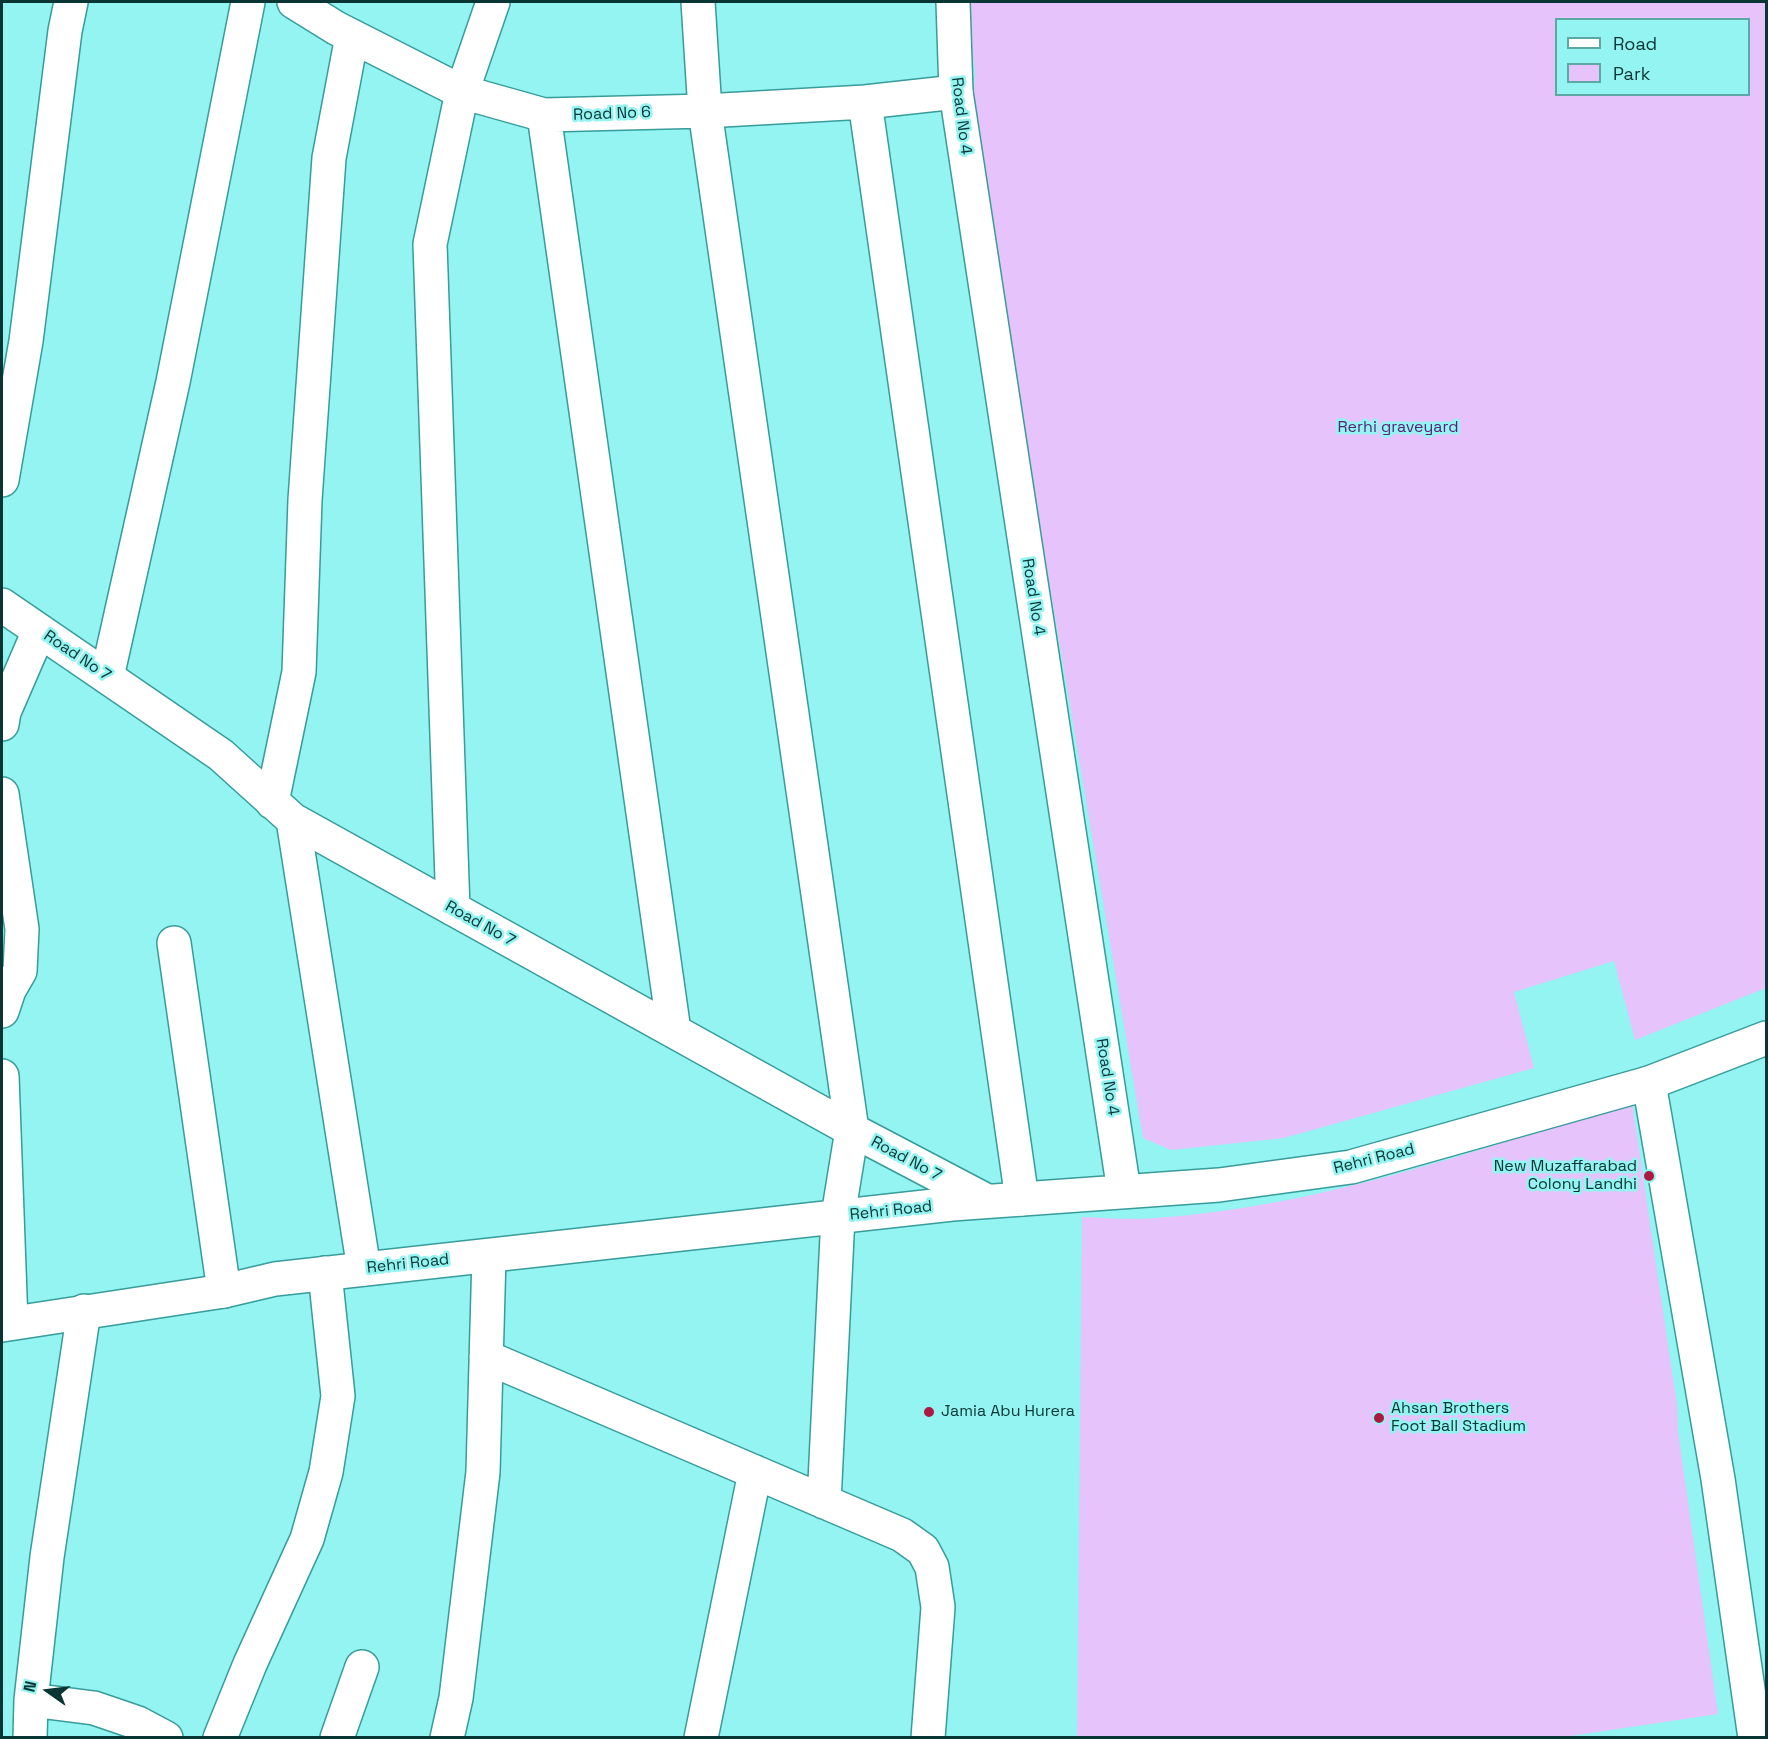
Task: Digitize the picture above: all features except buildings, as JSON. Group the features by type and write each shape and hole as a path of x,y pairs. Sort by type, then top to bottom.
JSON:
{"street":[{"path":"2,480 26,341 65,31 71,2"},
{"path":"107,677 173,382 248,2"},
{"name":"Road No 6","path":"294,2 352,36 462,92 544,116 705,111 865,102 956,92"},
{"path":"453,909 430,244 462,92 493,2"},
{"path":"698,2 705,111 852,1130 838,1216 824,1502"},
{"name":"Road No 4","path":"953,2 956,92 1124,1191"},
{"path":"352,36 328,158 305,500 299,672 283,811 364,1269"},
{"path":"865,102 1022,1199"},
{"path":"544,116 674,1031"},
{"name":"Road No 7","path":"2,605 221,755 283,811 453,909 852,1130 987,1201"},
{"path":"2,724 4,712 39,631"},
{"path":"2,794 22,928 20,971 9,990 2,1011"},
{"path":"174,943 224,1291"},
{"name":"Rehri Road","path":"6,1324 224,1291 275,1279 838,1216 987,1201 1219,1185 1351,1167 1649,1083 1767,1038"},
{"path":"2,1076 6,1324"},
{"path":"1649,1083 1718,1479 1755,1737"},
{"path":"447,1737 456,1698 483,1472 489,1256"},
{"path":"220,1737 250,1664 307,1539 326,1472 338,1396 325,1274"},
{"path":"30,1737 31,1700 47,1557 84,1311"},
{"path":"486,1357 902,1535 923,1550 932,1567 938,1607 928,1737"},
{"path":"701,1737 755,1472"},
{"path":"337,1737 362,1667"},
{"path":"31,1700 94,1708 138,1723 166,1737"}],"green space":[{"name":"Rerhi graveyard","path":"966,2 1766,2 1766,988 1635,1040 1614,961 1514,992 1534,1068 1284,1138 1171,1150 1143,1138 1013,368 974,96 975,72"},
{"name":"Ahsan Brothers Foot Ball Stadium","path":"1632,1102 1677,1405 1678,1431 1718,1714 1557,1738 1077,1738 1082,1217 1155,1218 1216,1212 1277,1202 1397,1174"}],"place":[{"name":"New Muzaffarabad Colony Landhi","path":"1649,1176"},
{"name":"Jamia Abu Hurera","path":"929,1412"},
{"name":"Ahsan Brothers Foot Ball Stadium","path":"1379,1418"}]}
